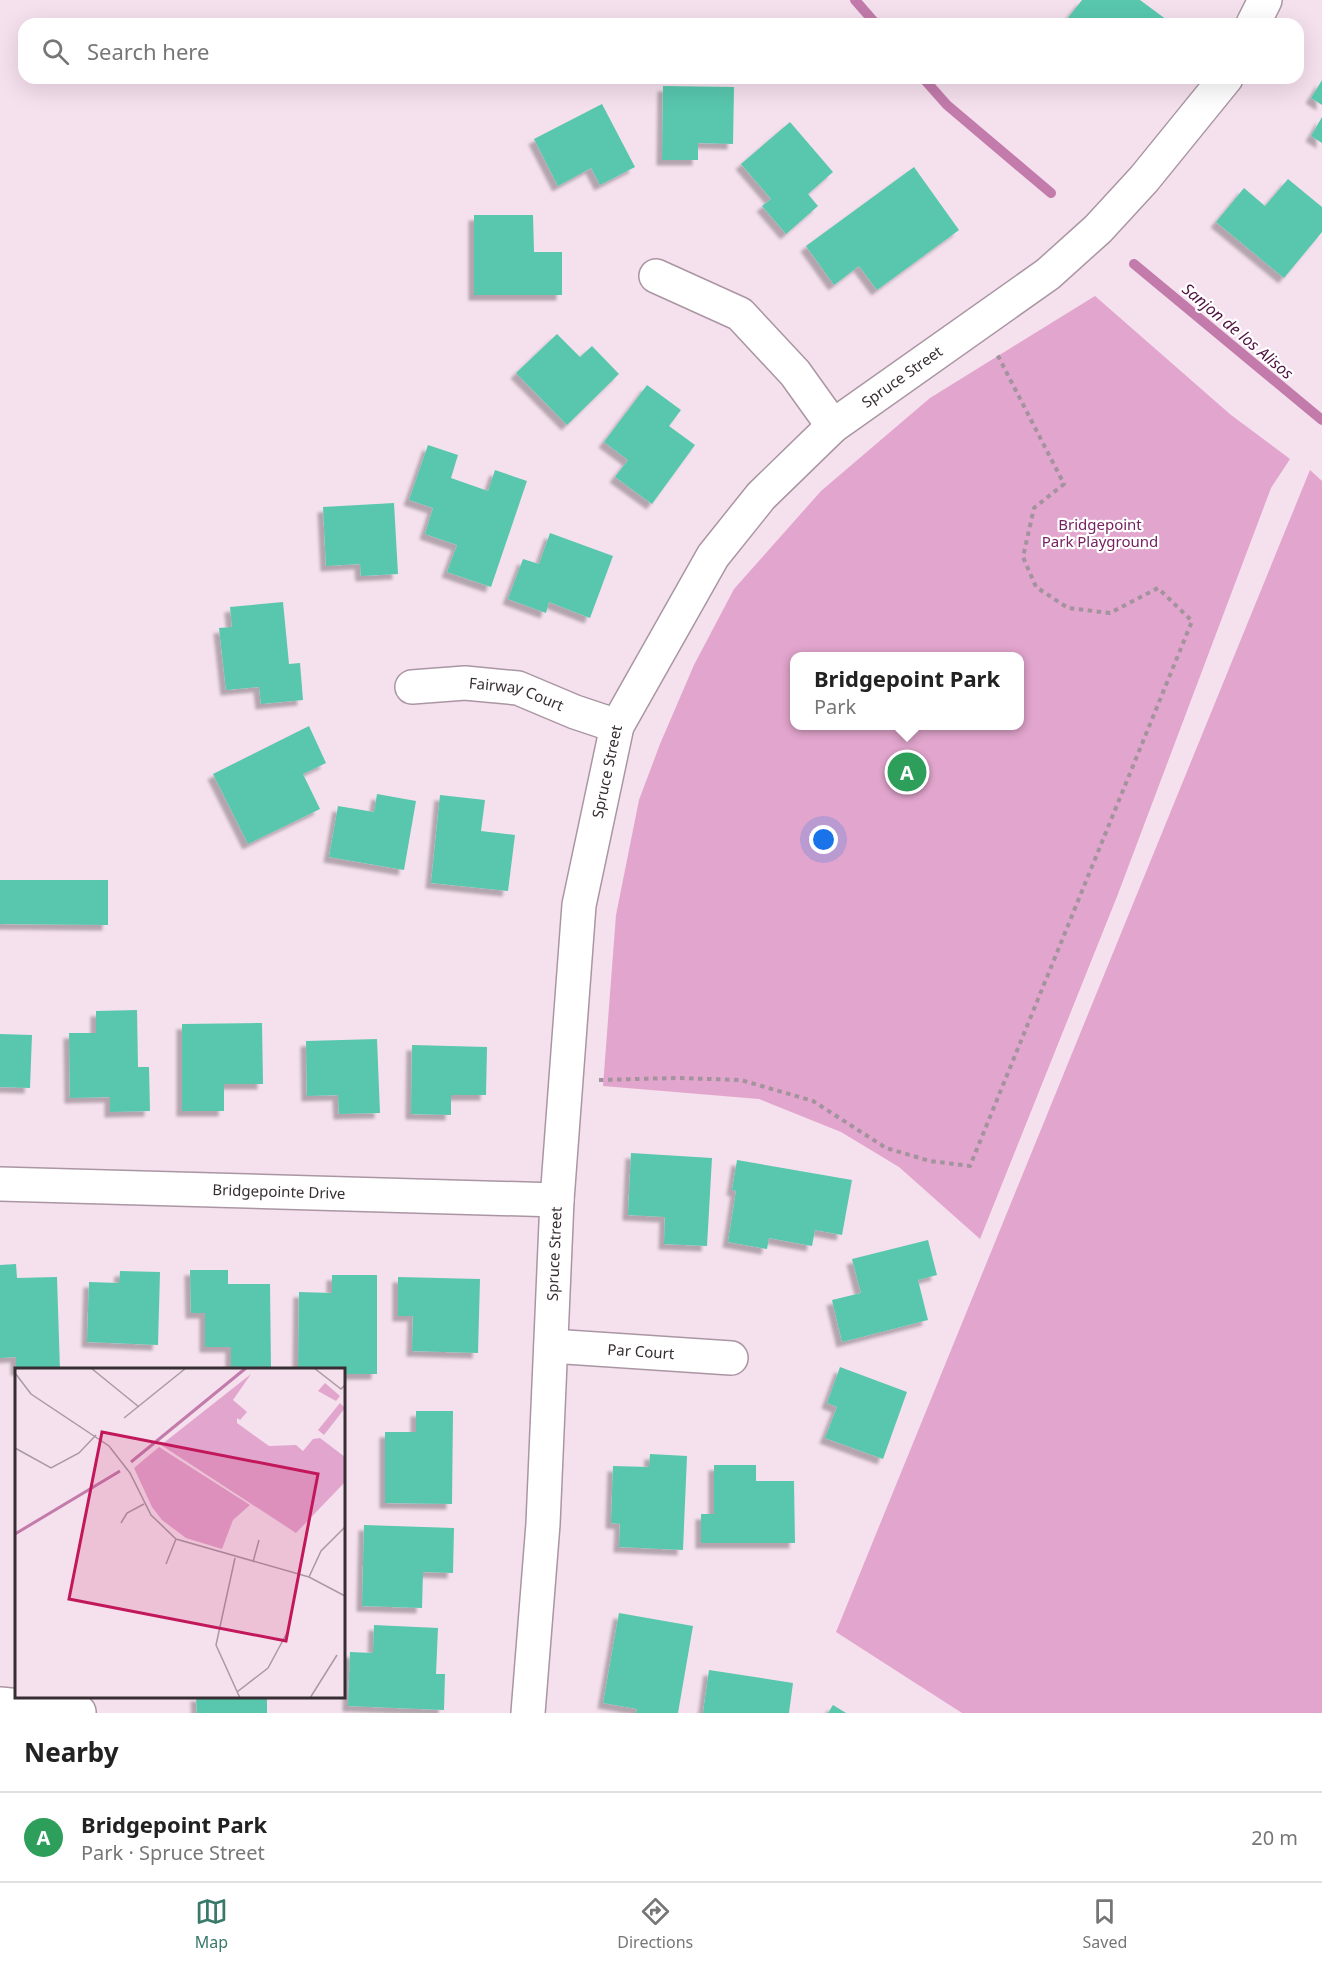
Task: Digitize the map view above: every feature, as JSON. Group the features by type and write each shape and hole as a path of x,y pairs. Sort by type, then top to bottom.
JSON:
{"street":[{"path":"1256,18 1265,0"},
{"name":"Spruce Street","path":"528,1713 543,1524 557,1200 579,905 617,726 713,556 761,496 833,426 1048,274 1098,229 1144,179 1221,84"},
{"path":"656,276 740,314 795,373 833,426"},
{"name":"Fairway Court","path":"412,687 465,683 518,688 575,712 617,726"},
{"name":"Bridgepointe Drive","path":"0,1184 557,1200"},
{"name":"Par Court","path":"551,1346 731,1358"},
{"path":"0,1704 79,1712"}],"path":[{"path":"565,1081 677,1078 741,1080 813,1101 886,1148 930,1161 970,1166 1192,621 1158,588 1110,613 1068,608 1036,587 1023,557 1034,508 1064,484 980,322"}],"green space":[{"name":"Bridgepoint Park Playground","path":"1095,296 1231,415 1290,459 1271,488 1118,894 980,1239 899,1167 841,1132 759,1099 603,1086 616,915 639,800 694,665 734,589 821,491 930,398"},
{"path":"1310,470 1322,481 1322,1713 962,1713 836,1632"}],"building":[{"path":"1082,0 1140,0 1164,18 1068,18"},
{"path":"1322,80 1322,105 1311,98"},
{"path":"663,86 734,87 733,144 698,143 698,160 662,160"},
{"path":"602,104 635,167 600,185 591,168 558,186 534,139"},
{"path":"1322,117 1322,143 1311,136"},
{"path":"790,122 833,172 808,194 818,206 786,234 762,206 771,199 741,164"},
{"path":"914,167 959,230 877,290 859,266 834,285 806,246"},
{"path":"1288,179 1322,207 1322,232 1284,278 1216,222 1244,188 1265,206"},
{"path":"474,215 533,215 534,252 562,252 562,295 474,295"},
{"path":"557,334 580,357 592,346 619,374 567,425 516,373"},
{"path":"647,385 681,410 669,426 695,445 652,504 615,477 628,460 604,442"},
{"path":"428,445 458,455 451,478 488,491 495,470 527,481 491,587 447,572 457,545 425,534 433,508 409,500"},
{"path":"394,503 398,574 361,576 360,564 326,566 323,507"},
{"path":"550,533 613,556 590,618 549,602 546,613 508,599 523,559 539,564"},
{"path":"283,602 289,664 300,663 303,700 261,704 259,687 226,690 219,628 232,627 230,607"},
{"path":"309,726 326,763 303,774 320,809 248,844 213,774"},
{"path":"377,794 416,801 404,870 329,857 338,806 374,812"},
{"path":"440,795 485,800 481,831 515,835 508,891 431,883"},
{"path":"0,880 108,880 108,925 0,924"},
{"path":"137,1010 138,1067 149,1067 150,1111 110,1112 110,1097 70,1098 69,1033 96,1033 96,1011"},
{"path":"262,1023 263,1084 224,1084 224,1111 182,1111 182,1024"},
{"path":"0,1034 32,1035 30,1088 0,1087"},
{"path":"377,1039 380,1113 339,1114 338,1095 307,1096 306,1041"},
{"path":"412,1045 487,1047 486,1095 451,1095 451,1115 411,1114"},
{"path":"631,1153 712,1158 707,1246 664,1244 665,1217 628,1215"},
{"path":"737,1160 852,1180 842,1235 815,1230 812,1246 769,1238 767,1249 728,1242 736,1191 732,1190"},
{"path":"928,1240 937,1275 918,1280 928,1320 842,1342 832,1300 861,1293 852,1259"},
{"path":"16,1264 17,1278 57,1277 60,1368 16,1368 16,1357 0,1358 0,1265"},
{"path":"190,1270 228,1270 228,1284 270,1284 271,1368 231,1368 231,1347 205,1347 205,1313 191,1313"},
{"path":"120,1271 160,1272 158,1345 87,1342 89,1282 119,1283"},
{"path":"332,1275 377,1275 377,1374 345,1374 345,1368 298,1368 299,1292 332,1293"},
{"path":"398,1277 480,1279 478,1353 412,1351 413,1316 398,1316"},
{"path":"840,1367 907,1392 883,1459 825,1438 837,1407 827,1403"},
{"path":"416,1411 453,1411 452,1504 385,1503 385,1432 416,1432"},
{"path":"650,1454 687,1456 683,1550 619,1547 620,1524 611,1523 613,1466 649,1467"},
{"path":"714,1465 756,1465 756,1481 794,1481 795,1543 701,1543 701,1514 714,1514"},
{"path":"364,1525 454,1528 453,1573 423,1572 422,1608 362,1606"},
{"path":"619,1613 693,1626 678,1713 636,1713 637,1709 603,1703"},
{"path":"374,1625 438,1628 436,1674 445,1674 444,1710 348,1706 350,1652 373,1653"},
{"path":"709,1670 793,1683 789,1713 703,1713"},
{"path":"196,1698 267,1698 267,1713 197,1713"},
{"path":"833,1705 846,1713 828,1713"}],"waterway":[{"name":"Sanjon de los Alisos","path":"855,0 871,18"},
{"name":"Sanjon de los Alisos","path":"928,84 947,105 1051,193"},
{"name":"Sanjon de los Alisos","path":"1134,264 1322,420"}],"place":[{"name":"Bridgepoint Park","path":"907,772"}]}
